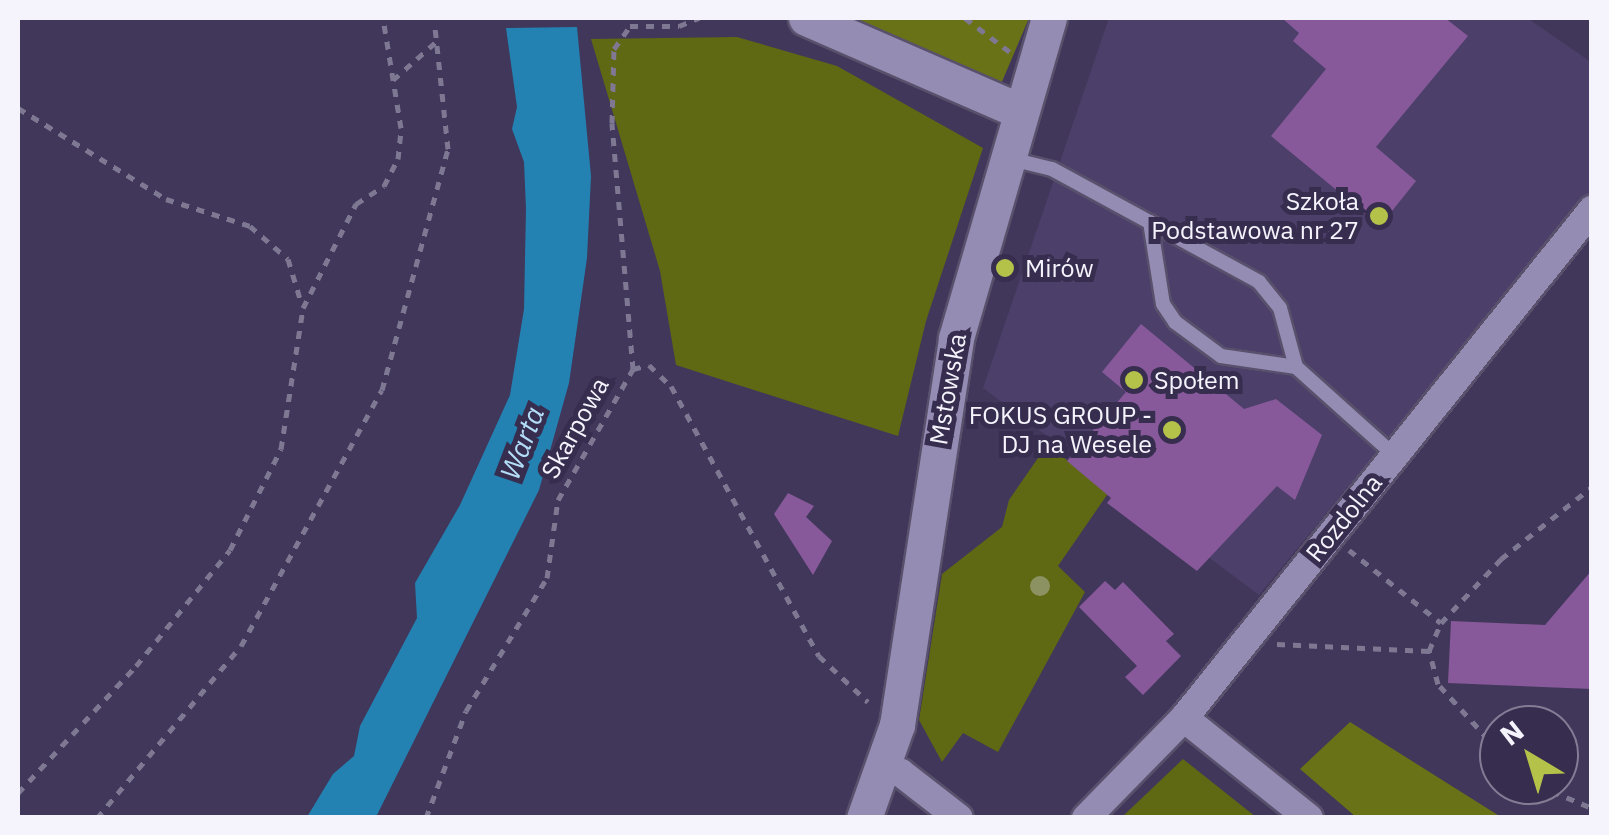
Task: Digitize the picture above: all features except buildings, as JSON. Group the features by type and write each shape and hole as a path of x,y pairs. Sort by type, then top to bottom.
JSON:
{"street":[{"path":"806,18 1018,110"},
{"name":"Mstowska","path":"864,818 886,770 897,725 953,354 1018,110 1049,18"},
{"name":"Rozdolna","path":"1086,818 1184,718 1592,210"},
{"path":"1184,718 1310,818"},
{"path":"886,770 901,773 959,818"}],"lane":[{"path":"1005,157 1052,169 1243,271 1273,296 1296,367 1394,455"},
{"path":"1150,222 1163,304 1175,322 1221,356 1296,367"}],"path":[{"path":"18,793 136,666 230,550 281,449 303,308 348,216 384,186 398,159 393,80 383,18"},
{"path":"633,369 612,122 614,50 630,26 679,26 699,18"},
{"path":"965,18 1032,70"},
{"path":"96,818 241,646 382,390 448,149 435,28"},
{"path":"393,80 436,42"},
{"path":"18,108 166,199 250,226 288,259 303,308"},
{"name":"Skarpowa","path":"426,818 466,710 546,578 558,500 633,369 650,365 670,386 819,656 897,725"},
{"path":"1479,730 1438,684 1429,651 1441,623 1501,558 1592,488"},
{"path":"1345,547 1441,623"},
{"path":"1281,644 1429,651"}],"shaded area":[{"path":"1109,18 1527,18 1591,62 1591,193 1259,595 983,388"}],"green space":[{"path":"855,18 1029,18 1001,84"},
{"path":"737,37 837,66 983,148 926,321 898,436 676,365 660,271 591,39"},
{"path":"1047,445 1109,492 1058,566 1085,592 998,752 963,733 942,762 919,720 942,574 1002,527 1009,500"},
{"path":"1350,722 1501,817 1356,817 1300,769"},
{"path":"1183,759 1256,817 1122,817"}],"water":[{"name":"Warta","path":"577,27 591,176 587,258 569,383 539,490 376,817 307,817 333,774 354,756 360,726 417,618 415,583 460,505 510,395 524,309 526,209 524,162 512,129 517,107 506,28"}],"place":[{"name":"Szkoła Podstawowa nr 27","path":"1379,216"},
{"name":"Mirów","path":"1005,268"},
{"name":"Społem","path":"1134,380"},
{"name":"FOKUS GROUP - DJ na Wesele","path":"1172,430"}]}
